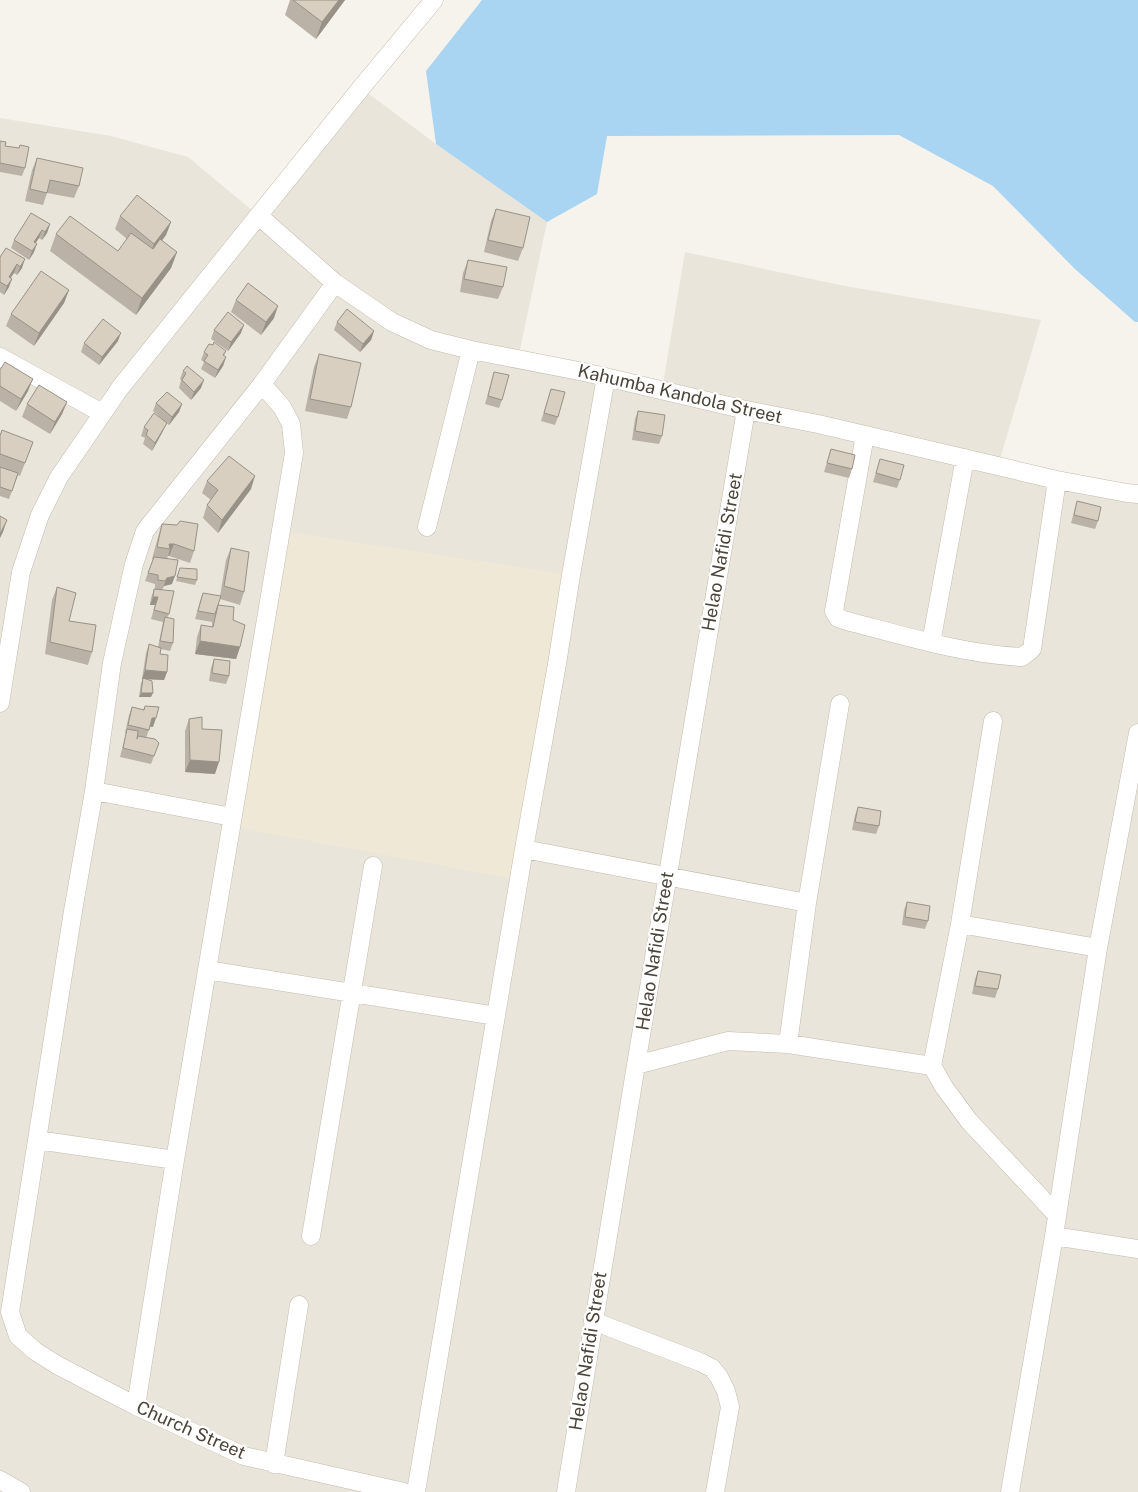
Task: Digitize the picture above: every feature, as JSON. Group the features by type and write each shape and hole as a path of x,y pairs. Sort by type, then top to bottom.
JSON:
{"street":[{"path":"0,703 21,572 40,515 59,476 120,388 434,0"},
{"name":"Kahumba Kandola Street","path":"259,216 335,283 392,322 431,340 865,435 1057,480 1138,494"},
{"path":"175,1160 37,1140 72,911 94,791 112,663 134,564 145,531 262,384 335,283"},
{"path":"427,527 471,350"},
{"path":"0,357 102,413"},
{"path":"416,1492 524,849 606,378"},
{"path":"136,1406 232,816 294,453 291,424 282,407 262,384"},
{"name":"Helao Nafidi Street","path":"566,1492 667,875 746,410"},
{"path":"865,435 834,611 838,618 931,643 994,656 1022,657 1032,649 1057,480"},
{"path":"931,643 965,458"},
{"path":"788,1044 807,902 840,704"},
{"path":"994,721 960,924 932,1066 944,1087 969,1121 1057,1215"},
{"path":"1010,1492 1054,1236 1098,948 1133,793 1138,733"},
{"path":"94,791 232,816"},
{"path":"524,849 807,902"},
{"path":"312,1236 373,866"},
{"path":"960,924 1098,948"},
{"path":"207,970 496,1016"},
{"path":"636,1066 728,1040 788,1044 932,1066"},
{"name":"Church Street","path":"37,1140 10,1312 18,1336 35,1351 57,1365 136,1406 244,1456 404,1492"},
{"path":"1054,1236 1138,1249"},
{"path":"274,1464 299,1305"},
{"path":"593,1320 700,1362 712,1368 719,1377 726,1391 730,1407 714,1492"},
{"path":"0,1480 22,1492"}],"shaded area":[{"path":"361,88 436,144 547,222 518,359 662,390 685,252 840,285 1041,320 998,466 1138,494 1138,1492 22,1492 0,1480 0,118 111,136 188,157 259,216"},
{"path":"280,531 571,575 519,880 230,826"}],"water":[{"path":"482,0 1138,0 1138,322 1135,322 1075,269 993,186 899,135 607,136 597,194 547,222 436,144 426,71"}],"building":[{"path":"293,0 339,0 322,22"},
{"path":"0,141 6,142 5,146 19,148 20,145 29,147 25,168 0,163"},
{"path":"37,158 83,168 79,186 50,180 47,193 30,189"},
{"path":"137,195 171,222 154,244 120,216"},
{"path":"496,209 530,217 523,248 488,240"},
{"path":"31,213 50,224 45,232 42,230 34,242 37,244 32,251 14,240"},
{"path":"70,216 118,251 131,233 153,249 160,239 177,252 142,298 56,234"},
{"path":"6,248 25,259 20,267 17,264 9,277 12,279 7,286 0,282 0,257"},
{"path":"468,260 507,267 503,287 464,279"},
{"path":"41,271 69,290 39,333 11,314"},
{"path":"248,283 278,306 266,322 236,300"},
{"path":"347,309 374,331 363,344 337,322"},
{"path":"228,312 244,325 231,342 214,330"},
{"path":"103,319 121,333 102,357 84,343"},
{"path":"214,342 226,351 223,355 226,357 218,370 204,361 208,355 204,352 209,344 213,345"},
{"path":"319,354 361,363 351,407 310,399"},
{"path":"5,362 33,379 21,399 0,386 0,370"},
{"path":"187,366 204,380 194,392 182,380 186,373 183,371"},
{"path":"494,372 509,375 502,400 488,396"},
{"path":"39,385 67,402 55,422 27,404"},
{"path":"551,389 565,392 558,417 544,413"},
{"path":"167,392 182,404 172,417 156,403"},
{"path":"638,411 665,415 662,436 635,431"},
{"path":"154,413 167,423 155,443 146,435 148,430 144,427"},
{"path":"2,430 33,442 25,463 0,454"},
{"path":"831,449 855,455 852,469 827,463"},
{"path":"229,456 255,476 222,520 207,505 218,490 207,481"},
{"path":"880,459 904,465 900,480 876,473"},
{"path":"0,467 18,473 12,491 0,487"},
{"path":"1077,501 1101,507 1098,521 1074,515"},
{"path":"0,516 7,520 0,534"},
{"path":"180,521 198,524 194,551 174,544 169,544 170,549 157,547 162,524 177,525"},
{"path":"231,548 249,552 244,592 224,586"},
{"path":"154,557 178,560 175,576 167,578 165,581 158,580 158,575 148,573"},
{"path":"180,568 197,569 197,580 177,577"},
{"path":"57,587 76,593 69,621 96,625 92,652 50,642"},
{"path":"154,589 174,591 169,614 154,610 158,597 153,597"},
{"path":"203,593 221,596 215,614 198,611"},
{"path":"218,605 234,607 233,620 245,625 240,647 200,641 201,625 213,627"},
{"path":"165,617 174,619 173,643 160,641"},
{"path":"149,644 161,648 160,654 168,655 167,672 145,670"},
{"path":"214,659 230,661 229,676 212,673"},
{"path":"143,678 152,681 153,693 141,693"},
{"path":"145,706 159,707 156,718 152,718 149,730 128,725 132,707 144,710"},
{"path":"202,717 202,729 222,730 219,762 190,760 189,719"},
{"path":"127,729 138,731 137,739 138,736 155,739 159,743 154,756 123,748"},
{"path":"858,807 881,811 879,826 855,822"},
{"path":"907,902 930,906 928,921 905,917"},
{"path":"978,971 1001,975 998,989 975,986"}]}
